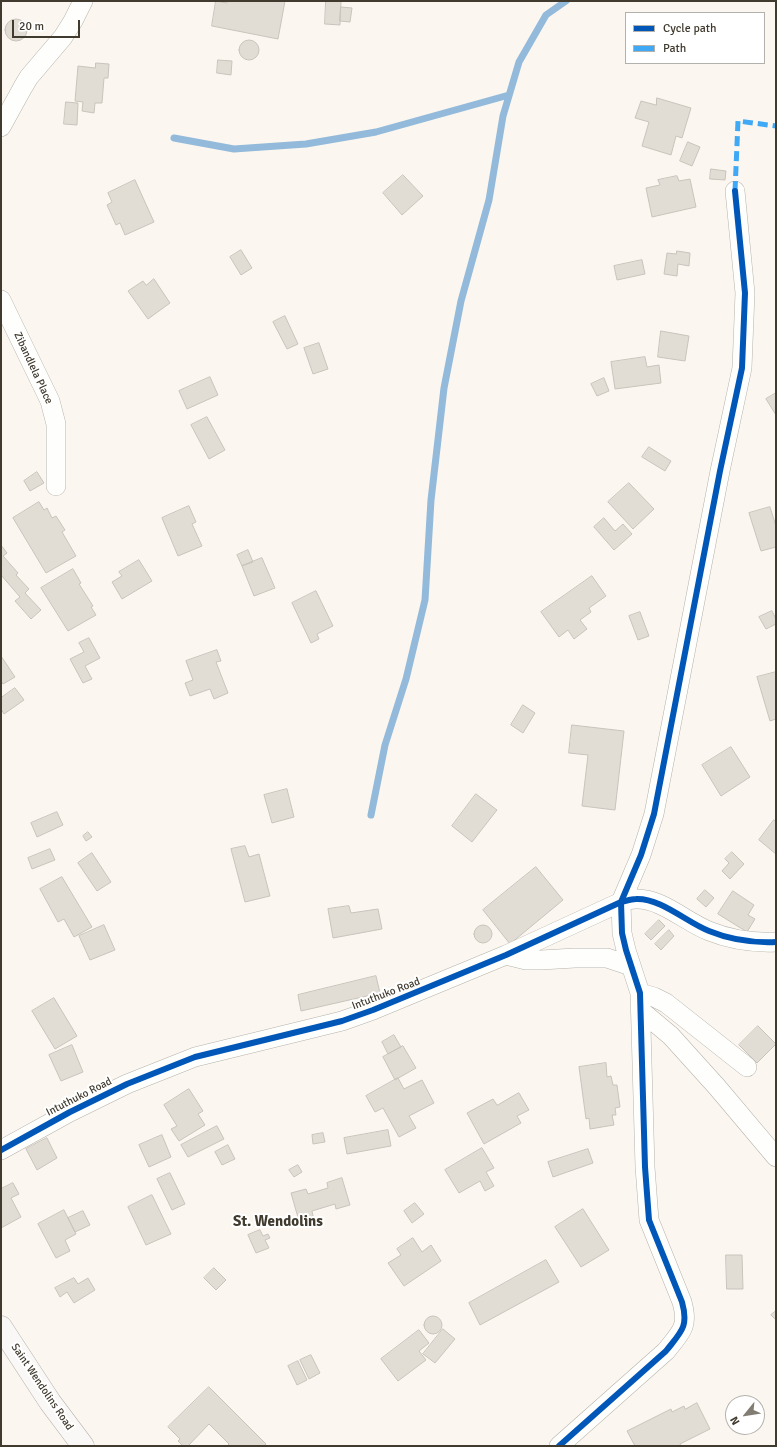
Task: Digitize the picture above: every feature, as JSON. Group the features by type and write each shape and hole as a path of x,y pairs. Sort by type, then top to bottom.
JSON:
{"street":[{"path":"1,127 22,87 63,37 73,21 82,1"},
{"path":"559,1446 666,1351 680,1333 685,1321 682,1302 649,1220 645,1167 640,1001 622,933 621,902 641,855 654,814 720,471 742,368 744,293 735,191"},
{"name":"Zibandlela Place","path":"1,300 50,401 56,424 56,486"},
{"name":"Intuthuko Road","path":"1,1150 70,1112 127,1084 195,1057 342,1021 373,1010 506,955 621,902 635,899 655,902 708,931 723,937 744,941 776,942"},
{"path":"506,955 526,960 607,958 631,966"},
{"path":"640,1001 654,997 666,1003 746,1067"},
{"path":"640,1001 717,1087 776,1157"},
{"name":"Saint Wendolins Road","path":"1,1327 50,1402 83,1446"}],"building":[{"path":"216,1 227,3 228,1 285,1 278,39 212,26"},
{"path":"326,1 341,1 340,25 325,24"},
{"path":"341,7 352,8 350,22 340,21"},
{"path":"12,19 20,19 27,26 27,34 20,41 12,41 5,34 5,26"},
{"path":"249,40 256,43 259,50 256,57 249,60 242,57 239,50 242,43"},
{"path":"218,60 232,61 231,75 217,73"},
{"path":"96,63 109,64 108,78 104,78 102,103 95,103 94,113 82,111 83,102 75,101 78,66 95,68"},
{"path":"657,98 691,108 682,138 676,136 671,155 642,146 649,122 635,118 641,101 656,105"},
{"path":"66,102 78,103 77,125 64,124"},
{"path":"688,142 700,147 692,166 680,161"},
{"path":"711,169 726,171 725,180 710,179"},
{"path":"403,175 423,196 402,215 383,193"},
{"path":"677,176 679,181 690,179 696,207 652,217 646,188 660,185 658,180"},
{"path":"135,180 154,222 125,235 120,223 116,225 107,205 112,202 108,193"},
{"path":"241,250 252,268 241,275 230,257"},
{"path":"677,251 690,253 689,266 678,264 677,276 664,274 667,253 676,254"},
{"path":"642,260 645,274 617,280 614,266"},
{"path":"154,279 170,303 148,319 128,291 143,281 146,285"},
{"path":"285,316 298,344 287,349 273,322"},
{"path":"661,331 689,336 685,361 658,357"},
{"path":"319,343 328,369 313,374 304,348"},
{"path":"645,357 647,367 659,365 661,383 615,389 611,362"},
{"path":"210,377 218,395 187,409 179,391"},
{"path":"604,378 609,391 597,396 591,384"},
{"path":"776,393 776,415 766,399"},
{"path":"207,417 225,450 209,459 191,425"},
{"path":"649,447 671,461 665,471 642,457"},
{"path":"37,472 44,483 30,491 24,481"},
{"path":"629,483 654,509 633,529 608,502"},
{"path":"39,502 44,510 47,508 52,518 56,516 65,530 62,532 76,556 46,573 13,518"},
{"path":"189,506 196,522 192,524 202,546 178,556 162,518"},
{"path":"770,507 776,526 776,547 761,551 749,513"},
{"path":"604,518 615,531 623,524 632,534 614,550 594,527"},
{"path":"1,545 7,553 3,556 18,573 16,575 29,589 25,593 41,610 31,619 15,601 20,597 1,575"},
{"path":"248,550 253,562 242,566 237,555"},
{"path":"262,558 275,588 254,596 242,566"},
{"path":"139,560 152,581 122,599 112,582 122,576 119,572"},
{"path":"73,569 81,583 79,584 93,606 91,607 96,615 68,631 41,588"},
{"path":"592,576 606,596 589,608 591,612 580,620 587,629 574,639 568,630 559,637 541,612"},
{"path":"316,591 333,626 317,634 319,639 311,643 292,603"},
{"path":"772,611 776,619 776,624 766,629 759,617"},
{"path":"640,612 649,636 638,640 629,616"},
{"path":"89,638 100,658 85,666 92,679 83,683 70,659 84,652 79,643"},
{"path":"217,650 221,661 216,662 228,693 214,699 210,689 190,696 185,683 193,680 186,661"},
{"path":"1,656 15,677 3,684 1,681"},
{"path":"776,672 776,719 770,721 757,677"},
{"path":"15,688 24,700 4,714 1,709 1,698"},
{"path":"523,705 535,713 523,733 511,725"},
{"path":"572,725 624,731 615,810 582,806 588,755 569,753"},
{"path":"731,747 750,777 721,796 702,765"},
{"path":"287,789 294,817 272,823 264,795"},
{"path":"476,794 497,810 472,842 452,826"},
{"path":"57,812 63,825 37,837 31,823"},
{"path":"774,820 776,822 776,854 759,840"},
{"path":"88,832 92,837 86,841 83,836"},
{"path":"245,846 249,857 259,854 270,896 245,902 231,849"},
{"path":"50,849 55,860 32,869 28,858"},
{"path":"732,852 744,864 730,879 722,871 729,863 725,859"},
{"path":"92,853 111,882 97,891 78,863"},
{"path":"536,867 563,900 510,944 483,910"},
{"path":"62,877 92,927 74,937 64,919 58,922 40,889"},
{"path":"705,890 714,898 706,907 697,899"},
{"path":"733,891 754,905 748,915 755,919 747,932 718,914"},
{"path":"349,906 351,913 378,909 382,929 333,938 328,909"},
{"path":"659,920 665,926 651,940 645,934"},
{"path":"104,925 115,950 90,960 79,936"},
{"path":"483,925 489,928 492,934 489,940 483,943 477,940 474,934 477,928"},
{"path":"669,930 674,936 661,950 655,944"},
{"path":"376,976 380,993 301,1011 298,995"},
{"path":"54,998 77,1036 55,1049 32,1011"},
{"path":"758,1026 776,1044 757,1063 739,1045"},
{"path":"394,1035 401,1047 388,1054 382,1042"},
{"path":"72,1045 83,1072 61,1081 49,1055"},
{"path":"403,1046 416,1068 395,1080 383,1057"},
{"path":"606,1063 607,1077 611,1076 613,1085 617,1085 620,1107 615,1108 616,1115 612,1115 614,1125 590,1129 589,1118 586,1119 579,1067"},
{"path":"398,1078 404,1089 422,1080 434,1103 409,1116 416,1128 399,1137 383,1108 375,1112 366,1096"},
{"path":"189,1089 203,1111 198,1114 205,1125 179,1141 171,1129 177,1126 164,1105"},
{"path":"519,1093 529,1110 517,1116 521,1123 484,1144 467,1113 493,1099 497,1105"},
{"path":"217,1126 224,1139 188,1157 181,1145"},
{"path":"388,1130 391,1146 347,1154 344,1138"},
{"path":"323,1133 325,1142 313,1144 312,1135"},
{"path":"162,1135 171,1157 149,1167 139,1145"},
{"path":"47,1138 57,1158 37,1170 26,1149"},
{"path":"228,1145 235,1159 222,1165 215,1152"},
{"path":"482,1148 494,1168 486,1172 494,1186 485,1191 480,1181 459,1193 445,1170"},
{"path":"588,1149 593,1163 553,1177 548,1162"},
{"path":"298,1165 302,1172 294,1177 289,1170"},
{"path":"170,1173 185,1204 172,1210 157,1179"},
{"path":"342,1178 350,1205 336,1209 335,1204 312,1211 313,1216 299,1221 291,1193 306,1189 308,1194 328,1188 327,1183"},
{"path":"13,1183 19,1194 11,1198 21,1217 1,1228 1,1189"},
{"path":"152,1195 171,1234 146,1245 128,1207"},
{"path":"415,1203 424,1214 412,1223 404,1211"},
{"path":"583,1209 609,1250 581,1267 555,1227"},
{"path":"64,1210 76,1234 65,1240 70,1251 56,1258 38,1224"},
{"path":"83,1211 90,1225 75,1232 68,1218"},
{"path":"260,1230 263,1236 268,1234 270,1238 265,1240 269,1248 256,1253 248,1235"},
{"path":"413,1238 422,1252 431,1245 441,1261 404,1286 388,1263 401,1255 397,1249"},
{"path":"726,1255 742,1255 743,1289 727,1289"},
{"path":"546,1260 559,1282 480,1325 469,1303"},
{"path":"214,1268 226,1280 216,1290 204,1278"},
{"path":"74,1278 78,1284 88,1278 95,1290 74,1303 67,1292 60,1297 55,1288"},
{"path":"776,1311 776,1320 771,1315"},
{"path":"433,1316 439,1319 442,1325 439,1331 433,1334 427,1331 424,1325 427,1319"},
{"path":"443,1329 455,1339 435,1363 423,1354"},
{"path":"419,1330 429,1343 419,1351 426,1360 398,1381 381,1359"},
{"path":"311,1355 320,1373 309,1379 300,1360"},
{"path":"298,1361 307,1380 297,1385 288,1366"},
{"path":"209,1387 266,1444 264,1446 227,1446 229,1444 209,1424 188,1446 183,1446 178,1441 180,1439 168,1427"},
{"path":"697,1403 710,1429 680,1444 681,1446 635,1446 627,1431 671,1409 672,1412 684,1406 685,1409"}],"waterway":[{"path":"371,815 385,745 406,679 425,600 431,500 444,388 461,301 489,200 503,116 519,62 546,15 566,1"},
{"path":"174,138 234,149 306,144 376,132 509,95"}],"marked path":[{"path":"735,191 738,121 776,126"}],"cycle path":[{"path":"559,1446 666,1351 680,1334 685,1318 682,1302 649,1220 645,1167 640,993 622,933 621,902 641,855 654,814 720,471 742,368 745,293 735,191"},
{"path":"1,1150 70,1112 127,1084 195,1057 342,1021 373,1010 506,955 621,902 634,899 655,902 700,927 726,937 759,942 776,942"}],"district":[{"name":"St. Wendolins","path":"278,1222"}]}
